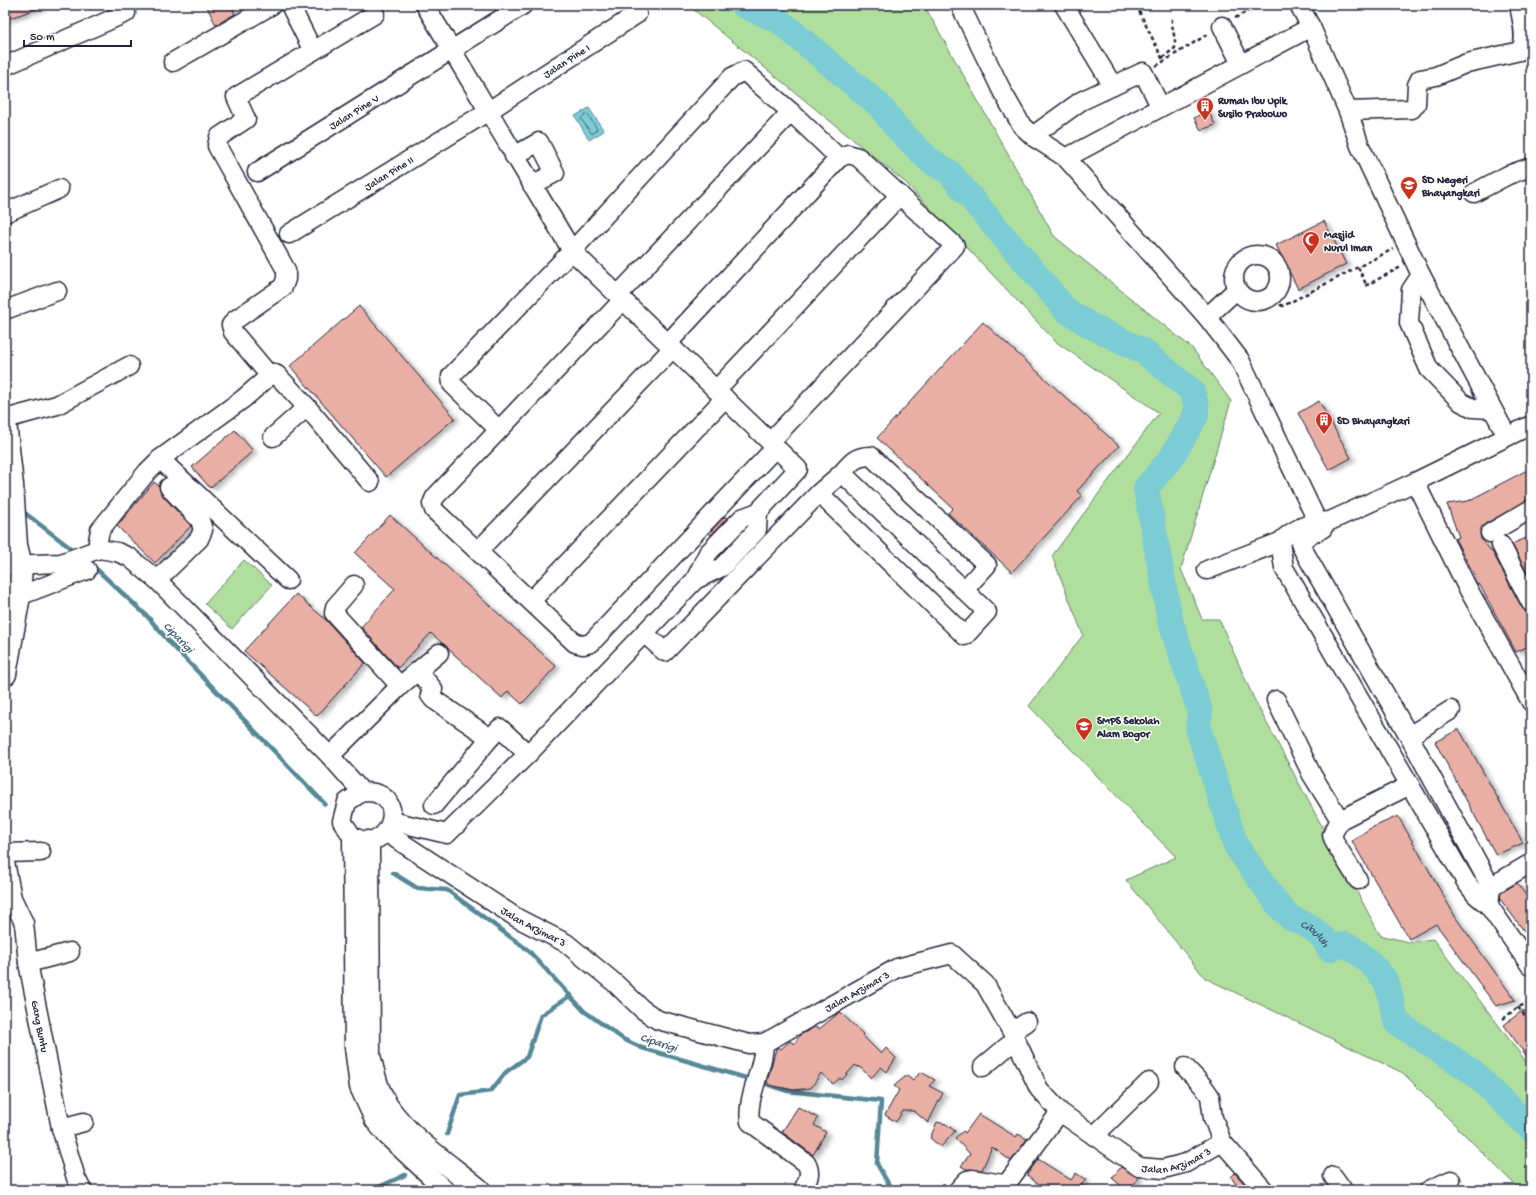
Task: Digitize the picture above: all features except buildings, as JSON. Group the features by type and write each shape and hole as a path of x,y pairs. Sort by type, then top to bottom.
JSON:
{"highway":[{"path":"5,420 15,520 15,559 10,594 5,674"},
{"path":"375,833 369,1055 377,1085 386,1104 407,1130 479,1190"}],"street":[{"path":"173,62 272,5"},
{"path":"290,5 313,51"},
{"path":"424,5 572,251 798,468 758,512 757,530 722,567 695,580 528,754 446,834 375,833 342,821 347,802 362,792 378,794 390,805 375,833 354,1047 359,1087 374,1120 387,1136 445,1190"},
{"name":"Jalan Pine V","path":"256,172 523,5"},
{"name":"Jalan Pine I","path":"488,112 638,14 634,5"},
{"path":"960,5 1009,105 1022,126 1035,138 1066,158 1208,317 1240,360 1323,524"},
{"path":"1064,5 1114,86"},
{"path":"1299,5 1311,27 1348,111 1360,146 1421,275 1491,409 1507,436"},
{"path":"1348,111 1412,108 1416,104 1417,85 1420,79 1436,76 1467,63 1520,51 1523,44 1523,38 1518,5"},
{"path":"5,66 126,13"},
{"path":"270,376 232,332 231,325 235,320 283,286 286,279 286,270 219,151 217,142 219,137 246,119 236,97 375,14"},
{"path":"1222,26 1241,64"},
{"path":"1066,158 1160,106 1311,27"},
{"path":"498,430 452,384 451,376 572,251 732,77 744,70 791,112 838,158"},
{"path":"1035,138 1038,132 1081,101 1143,72 1160,106"},
{"name":"Jalan Pine II","path":"289,234 488,112"},
{"path":"478,551 670,346 838,158 848,154 858,157 955,246 591,643 583,645 575,643 434,510 432,504 435,498 791,112"},
{"path":"514,156 539,142 555,173 532,185"},
{"path":"1474,193 1508,175 1531,167"},
{"path":"5,212 59,189"},
{"path":"531,602 900,195"},
{"path":"1258,255 1270,259 1278,267 1280,280 1276,291 1267,299 1255,302 1244,298 1236,290 1233,278 1237,266 1246,258 1258,255"},
{"path":"1421,275 1411,290 1409,323 1430,369 1461,402 1473,408 1491,409"},
{"path":"1208,317 1236,290"},
{"path":"5,310 57,291"},
{"path":"5,420 57,405 129,366"},
{"path":"98,550 100,530 147,472 160,459 243,400 273,374 277,375 307,407 370,482"},
{"path":"273,437 307,407"},
{"path":"1207,570 1280,542 1289,533 1323,524 1415,482 1531,424"},
{"path":"644,633 665,652 819,493 842,473 855,458 862,456 871,456 987,565 964,590"},
{"path":"160,459 288,580"},
{"path":"819,493 965,636 987,612 842,473"},
{"path":"1415,482 1466,586 1531,702"},
{"path":"157,580 199,539 203,530 200,520 169,487"},
{"path":"1531,509 1496,539 1531,602"},
{"path":"1323,524 1303,540 1301,546 1409,736 1485,896"},
{"path":"1280,542 1284,568 1410,785 1530,965"},
{"path":"15,559 61,563 98,550 117,552 129,557 157,580 330,756 362,792"},
{"path":"10,594 87,570"},
{"path":"354,584 335,607 334,613 400,686"},
{"path":"330,756 400,686 439,653"},
{"path":"418,671 433,689 430,695 433,699 490,738"},
{"path":"1276,700 1312,775 1340,820"},
{"path":"1409,736 1452,710"},
{"path":"434,805 500,728 528,754"},
{"path":"1358,880 1335,843 1332,835 1340,820 1410,785"},
{"name":"Jalan Arzimar 3","path":"375,833 517,918 566,943 616,984 642,1009 658,1020 749,1044 764,1042 897,968 952,954 985,984 1014,1036 1039,1089 1060,1112 1139,1167 1163,1169 1186,1163 1222,1142 1264,1190"},
{"path":"5,853 41,852"},
{"name":"Gang Buntu","path":"5,862 8,898 24,924 28,963 61,1128 76,1178 82,1190"},
{"path":"1485,896 1531,863"},
{"path":"28,963 70,952"},
{"path":"983,1067 1027,1022"},
{"path":"764,1042 760,1072 754,1090 749,1115 750,1122 806,1163 810,1170 809,1178 803,1190"},
{"path":"1185,1067 1204,1086 1210,1096 1213,1118 1222,1142"},
{"path":"1094,1136 1149,1082"},
{"path":"958,1190 967,1180 972,1179 1003,1184 1008,1182 1060,1112"},
{"path":"61,1128 84,1122"},
{"path":"1429,1190 1451,1180"}],"path":[{"path":"1136,5 1164,62"},
{"path":"1243,5 1246,12"},
{"path":"1143,72 1164,62 1222,26 1258,6"},
{"path":"1162,58 1170,54 1175,48 1176,41 1172,17"},
{"path":"1267,299 1283,306 1393,248 1396,254"},
{"path":"1358,267 1365,282 1365,286 1402,266 1399,260"},
{"path":"1503,1019 1518,1007 1531,1002"},
{"path":"1518,1007 1531,1024"}],"green space":[{"path":"688,5 924,5 1054,236 1192,348 1231,401 1181,569 1202,619 1219,619 1254,699 1380,935 1408,942 1433,939 1531,1068 1531,1190 1520,1190 1403,1073 1205,978 1126,880 1176,857 1029,706 1083,635 1052,556 1159,413 1056,342 906,183"},
{"path":"244,560 272,585 232,629 205,604"}],"water":[{"path":"589,108 604,131 589,140 575,116"}],"waterway":[{"name":"Cibuluh","path":"743,5 778,20 879,105 897,128 929,160 949,172 1066,310 1091,326 1143,351 1192,391 1196,404 1196,415 1172,457 1146,488 1170,620 1200,711 1198,728 1236,846 1279,906 1292,919 1313,929 1324,939 1329,949 1342,945 1349,947 1355,950 1376,969 1388,987 1397,1023 1473,1072 1531,1129"},
{"name":"Ciparigi","path":"21,510 77,553"},
{"name":"Ciparigi","path":"92,565 147,616 172,645 325,804"},
{"name":"Ciparigi","path":"393,873 417,888 447,890 528,950 584,1011 623,1039 642,1048 753,1080"},
{"path":"447,1134 460,1095 491,1091 506,1072 527,1057 541,1015 571,995"},
{"name":"Ciparigi","path":"760,1082 788,1091 881,1101 877,1164 892,1190"},
{"path":"377,1190 379,1187 405,1175"}],"place":[{"name":"Rumah Ibu Upik Susilo Prabowo","path":"1205,121"},
{"name":"SD Negeri Bhayangkari","path":"1409,200"},
{"name":"Masjid Nurul Iman","path":"1311,255"},
{"name":"SD Bhayangkari","path":"1324,435"},
{"name":"SMPS Sekolah Alam Bogor","path":"1084,741"}]}
